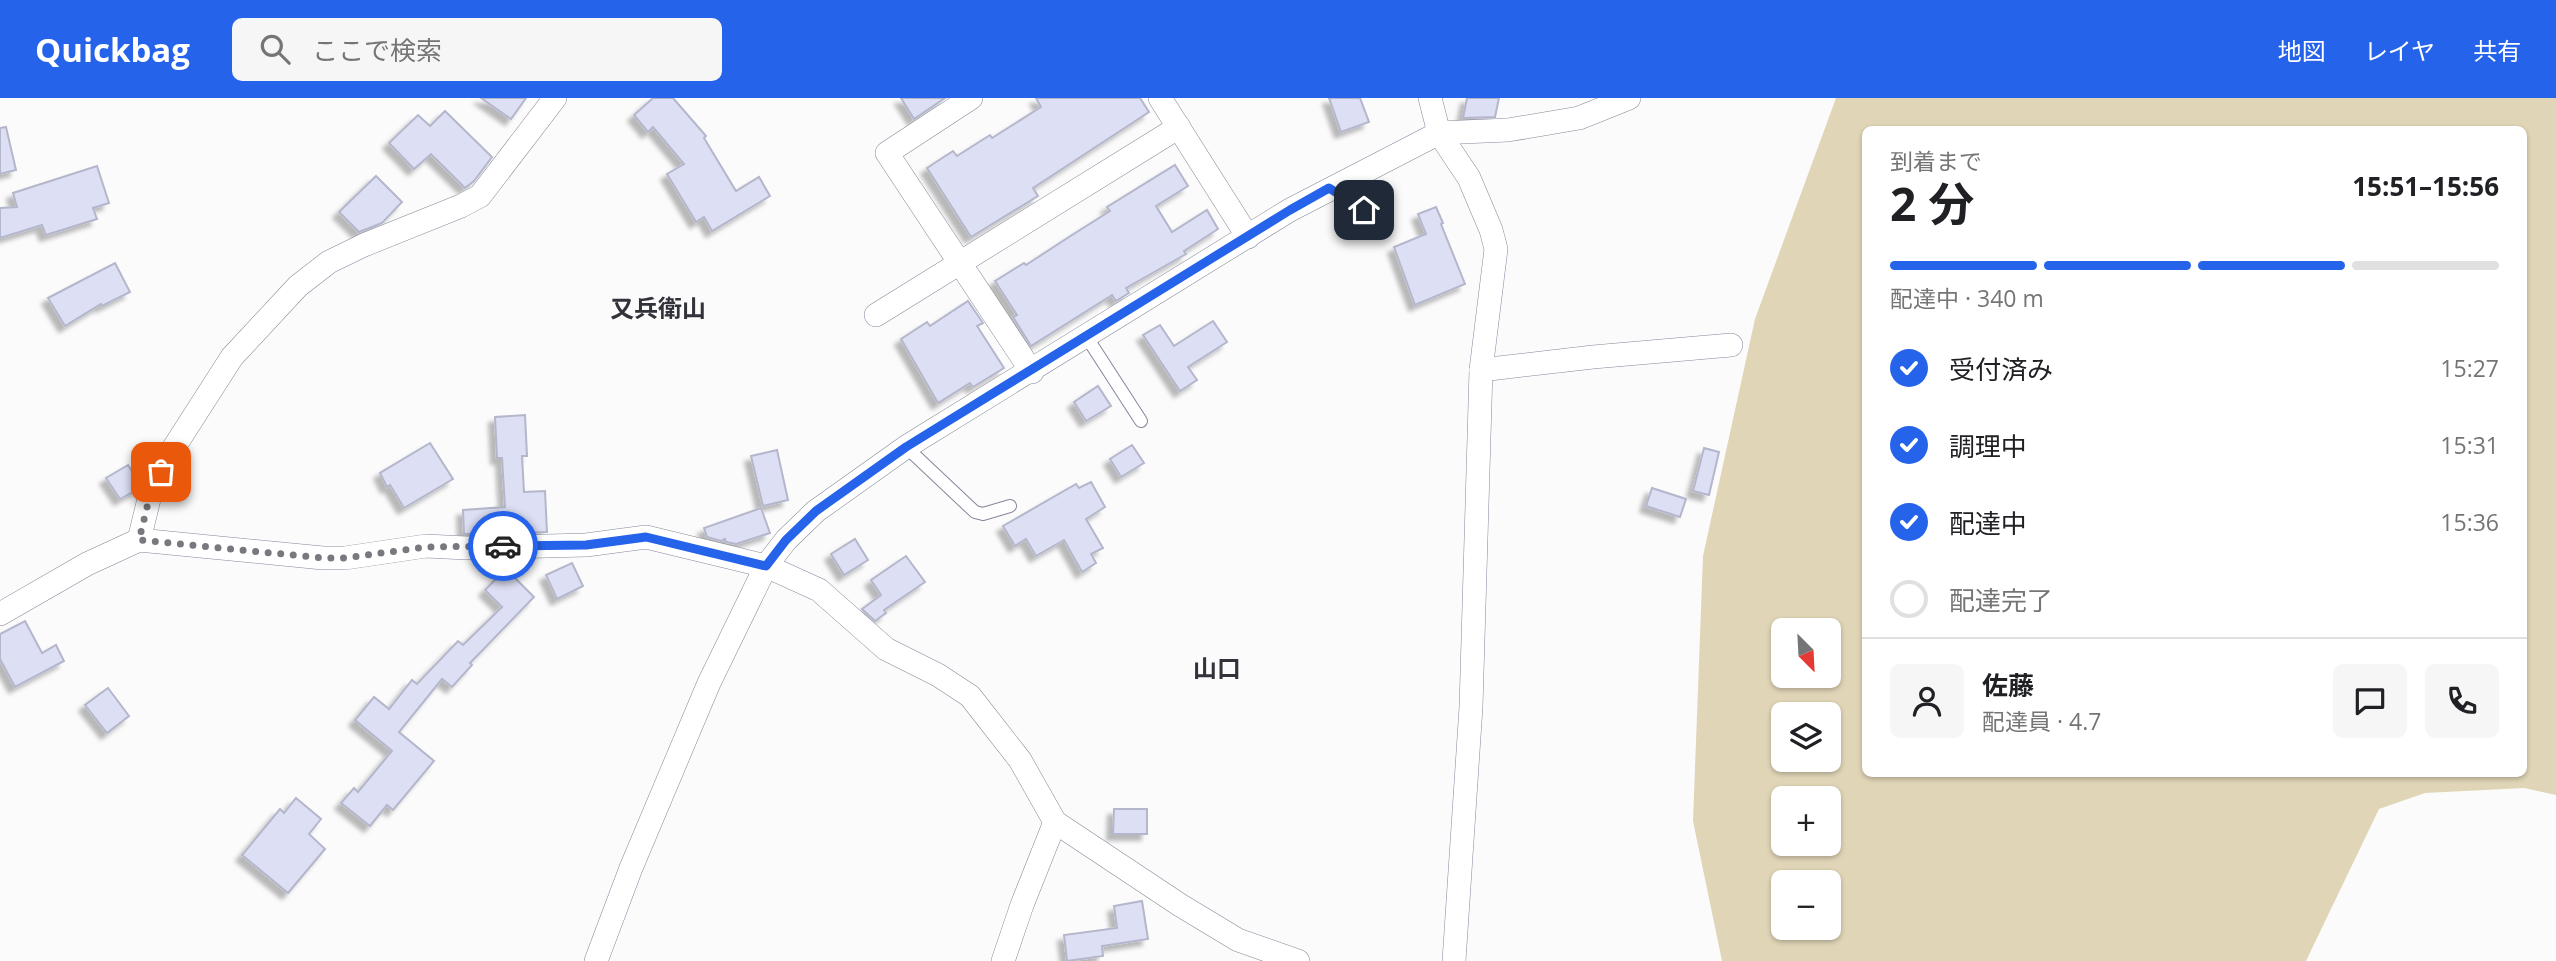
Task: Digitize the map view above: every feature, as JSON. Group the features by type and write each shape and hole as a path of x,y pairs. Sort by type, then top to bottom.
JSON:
{"street":[{"path":"139,540 150,495 173,449 232,357 298,286 329,262 480,196 555,98"},
{"path":"971,98 887,153 1031,372"},
{"path":"1160,98 1248,237"},
{"path":"1430,98 1439,133 1469,178 1496,248 1481,370 1471,707 1454,961"},
{"path":"596,961 709,683 766,566 786,540 816,511 906,447 1329,188 1439,133 1508,130 1579,118 1629,98"},
{"path":"876,315 1179,127"},
{"path":"1481,370 1593,356 1731,345"},
{"path":"0,614 87,564 139,540 334,558 426,547 586,545 646,537 766,566 819,590 886,649 938,675 970,696 1020,760 1055,822 1238,940 1298,961"},
{"path":"1003,961 1055,822"}],"lane":[{"path":"1329,188 1381,220"},
{"path":"1086,336 1141,421"},
{"path":"906,447 975,512 983,514 1010,506"}],"shaded area":[{"path":"1836,98 2556,98 2556,795 2524,788 2425,793 2379,809 2306,961 1722,961 1693,821 1703,556 1755,319"}],"building":[{"path":"481,98 526,98 511,119"},
{"path":"653,98 673,98 706,136 704,138 736,191 759,177 770,196 712,231 704,217 696,222 667,174 684,164 653,127 648,132 634,115"},
{"path":"901,98 945,98 914,119"},
{"path":"1036,98 1140,98 1149,112 1033,188 1038,196 971,237 927,168 953,151 957,156 990,135 992,138 1041,107"},
{"path":"1329,98 1360,98 1369,122 1341,132"},
{"path":"1467,98 1499,98 1495,117 1463,118"},
{"path":"445,111 492,157 474,181 465,188 431,154 414,169 389,143 418,115 430,126"},
{"path":"6,127 16,170 0,174 0,128"},
{"path":"1175,165 1188,186 1156,206 1172,232 1207,210 1218,229 1184,251 1186,254 1126,288 1129,293 1116,301 1112,295 1031,346 1013,317 1017,315 995,281 1024,263 1026,265 1110,211 1107,207"},
{"path":"97,166 109,203 93,208 97,219 46,235 42,225 0,238 0,208 17,207 13,193"},
{"path":"376,176 402,202 382,223 359,232 339,212"},
{"path":"1436,207 1465,284 1415,305 1394,247 1426,234 1418,214"},
{"path":"115,263 130,292 102,306 101,304 65,326 48,298"},
{"path":"968,301 983,323 977,326 1004,368 973,387 970,383 938,403 901,339 927,322 930,326"},
{"path":"1213,321 1227,342 1188,367 1197,380 1180,391 1143,335 1160,325 1174,346"},
{"path":"1098,386 1111,406 1086,421 1074,402"},
{"path":"525,415 527,456 522,456 524,492 545,491 547,532 464,534 463,510 505,507 502,458 497,458 495,417"},
{"path":"430,443 453,479 404,508 390,485 387,487 380,473"},
{"path":"1132,445 1144,463 1121,477 1110,459"},
{"path":"1704,448 1719,452 1709,495 1693,491"},
{"path":"777,450 788,500 763,506 751,456"},
{"path":"128,465 140,484 138,489 120,499 106,478"},
{"path":"1091,482 1105,507 1086,519 1103,548 1091,554 1096,563 1082,572 1064,540 1036,556 1026,539 1015,546 1003,526 1076,484 1079,488"},
{"path":"1652,488 1686,499 1680,517 1646,506"},
{"path":"761,508 770,533 736,544 726,542 725,539 721,541 707,537 704,528"},
{"path":"855,539 868,560 844,575 831,554"},
{"path":"906,556 925,582 884,610 886,613 875,621 862,609 881,595 871,580"},
{"path":"572,563 583,586 557,599 546,575"},
{"path":"506,569 534,597 470,663 472,665 452,687 442,679 399,732 434,761 393,810 387,805 370,826 341,803 354,788 358,792 392,751 355,720 374,697 389,709 412,680 417,684 458,641 463,645 502,607 485,590"},
{"path":"25,621 42,653 56,645 64,661 15,687 0,659 0,634"},
{"path":"108,688 129,716 107,733 85,705"},
{"path":"296,798 321,819 309,834 325,849 288,893 242,855 280,809 284,813"},
{"path":"1114,809 1147,809 1147,834 1113,834"},
{"path":"1142,901 1148,939 1102,946 1103,956 1067,961 1064,935 1117,928 1114,906"}],"way so far":[{"path":"161,472 150,495 139,540 323,558 345,558 426,547 503,546"}],"district":[{"name":"又兵衛山","path":"658,309"},
{"name":"山口","path":"1217,669"}],"route":[{"path":"503,546 586,545 646,537 766,566 786,540 816,511 906,447 1290,210 1329,188 1364,210"}]}
